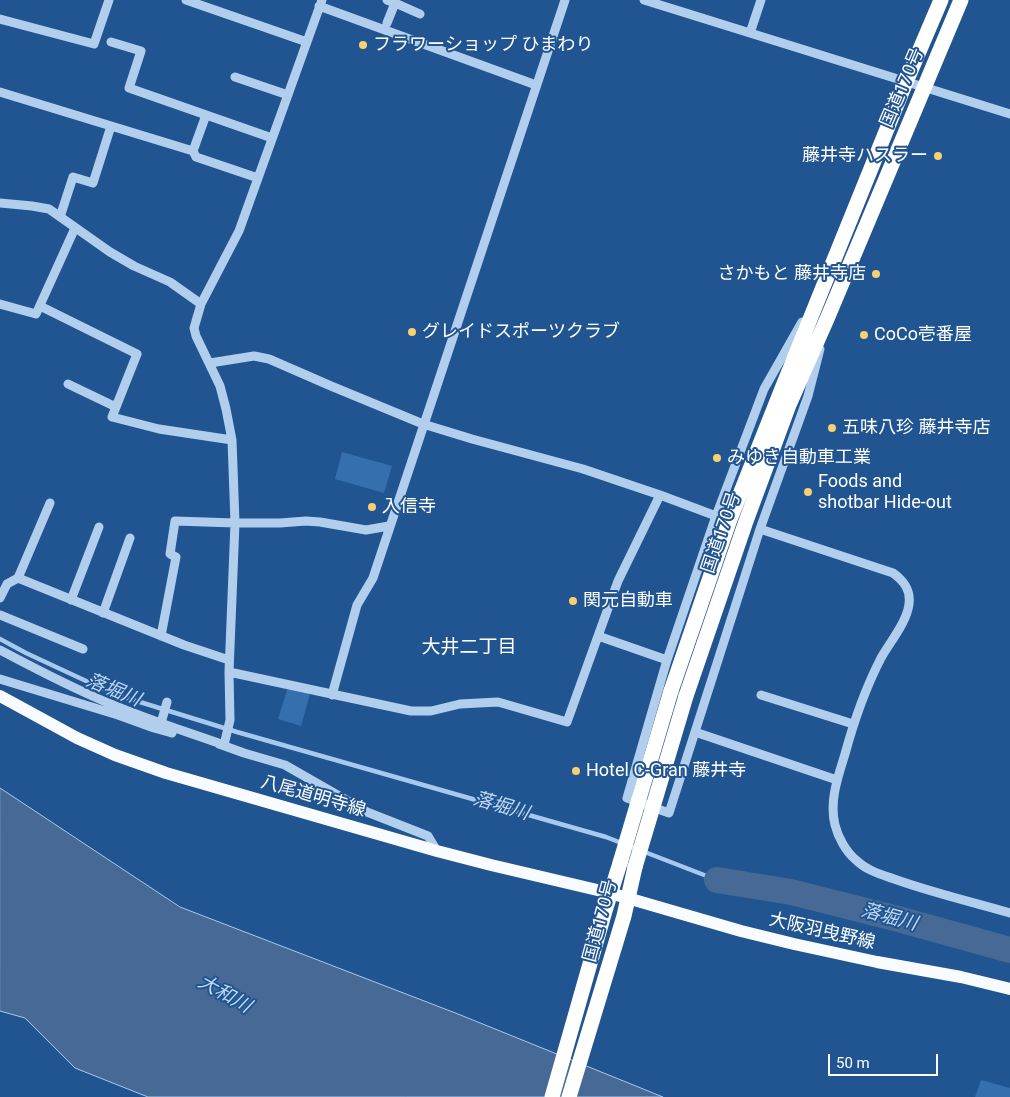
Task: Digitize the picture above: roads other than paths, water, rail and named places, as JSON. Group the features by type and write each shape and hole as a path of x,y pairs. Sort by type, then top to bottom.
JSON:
{"highway":[{"name":"国道170号","path":"552,1097 610,893 671,691 729,522 906,82 941,0"},
{"name":"国道170号","path":"569,1097 624,916 636,867 686,696 744,524 789,405 961,0"}],"main road":[{"name":"八尾道明寺線","path":"0,696 52,725 115,756 166,773 438,851 628,898"},
{"name":"大阪羽曳野線","path":"628,898 741,931 794,944 877,962 961,977 1010,989"}],"street":[{"path":"0,19 94,44 109,0"},
{"path":"186,0 307,42"},
{"path":"332,695 357,605 372,578 565,0"},
{"path":"644,0 1010,114"},
{"path":"750,33 761,0"},
{"path":"387,23 391,1 420,14"},
{"path":"225,741 230,720 229,660 235,523 232,440 220,386 194,328 201,304 239,231 321,3 536,85"},
{"path":"111,42 141,51 129,88 272,138"},
{"path":"235,77 288,95"},
{"path":"0,92 193,151 196,157 258,178"},
{"path":"193,151 206,115"},
{"path":"60,217 73,177 93,183 112,126"},
{"path":"0,203 49,209 110,252 134,266 170,282 201,304"},
{"path":"0,304 36,314 75,228"},
{"path":"825,283 764,389 716,516 666,660 626,798 669,812 760,529 808,396 827,319"},
{"path":"40,306 137,354 112,417 159,429 232,440"},
{"path":"210,363 254,356 269,359 423,424 583,469 716,516"},
{"path":"68,384 116,406"},
{"path":"229,672 411,711 431,710 460,704 498,702 567,722 618,581 660,495"},
{"path":"0,598 7,584 18,578 50,503"},
{"path":"160,636 176,557 170,554 175,521 235,523 313,521 366,530 389,526"},
{"path":"71,600 99,526"},
{"path":"760,529 893,572 902,579 909,591 909,604 905,617 868,683 837,780 833,804 835,825 843,844 856,861 873,871 912,885 1010,913"},
{"path":"103,613 130,538"},
{"path":"18,578 160,636 229,660"},
{"path":"0,615 83,649"},
{"path":"598,636 666,660"},
{"path":"0,650 92,696 225,741 244,753 285,766 367,812 428,836 438,851"},
{"path":"0,679 118,714 154,728 225,741"},
{"path":"761,695 854,724"},
{"path":"162,720 167,702"},
{"path":"695,732 837,780"}],"water":[{"name":"大和川","path":"0,788 180,907 458,1014 663,1097 148,1097 75,1068 25,1018 0,1011"}],"waterway":[{"name":"落堀川","path":"0,639 114,694 237,732 606,837 717,880"},
{"name":"落堀川","path":"717,880 791,892 1010,950"}],"place":[{"name":"フラワーショップ ひまわり","path":"363,45"},
{"name":"藤井寺ハスラー","path":"938,156"},
{"name":"さかもと 藤井寺店","path":"876,274"},
{"name":"グレイドスポーツクラブ","path":"412,332"},
{"name":"CoCo壱番屋","path":"864,335"},
{"name":"五味八珍 藤井寺店","path":"832,428"},
{"name":"みゆき自動車工業","path":"717,458"},
{"name":"Foods and shotbar Hide-out","path":"808,492"},
{"name":"入信寺","path":"372,507"},
{"name":"関元自動車","path":"573,601"},
{"name":"Hotel C-Gran 藤井寺","path":"576,771"}],"district":[{"name":"大井二丁目","path":"469,648"}]}
